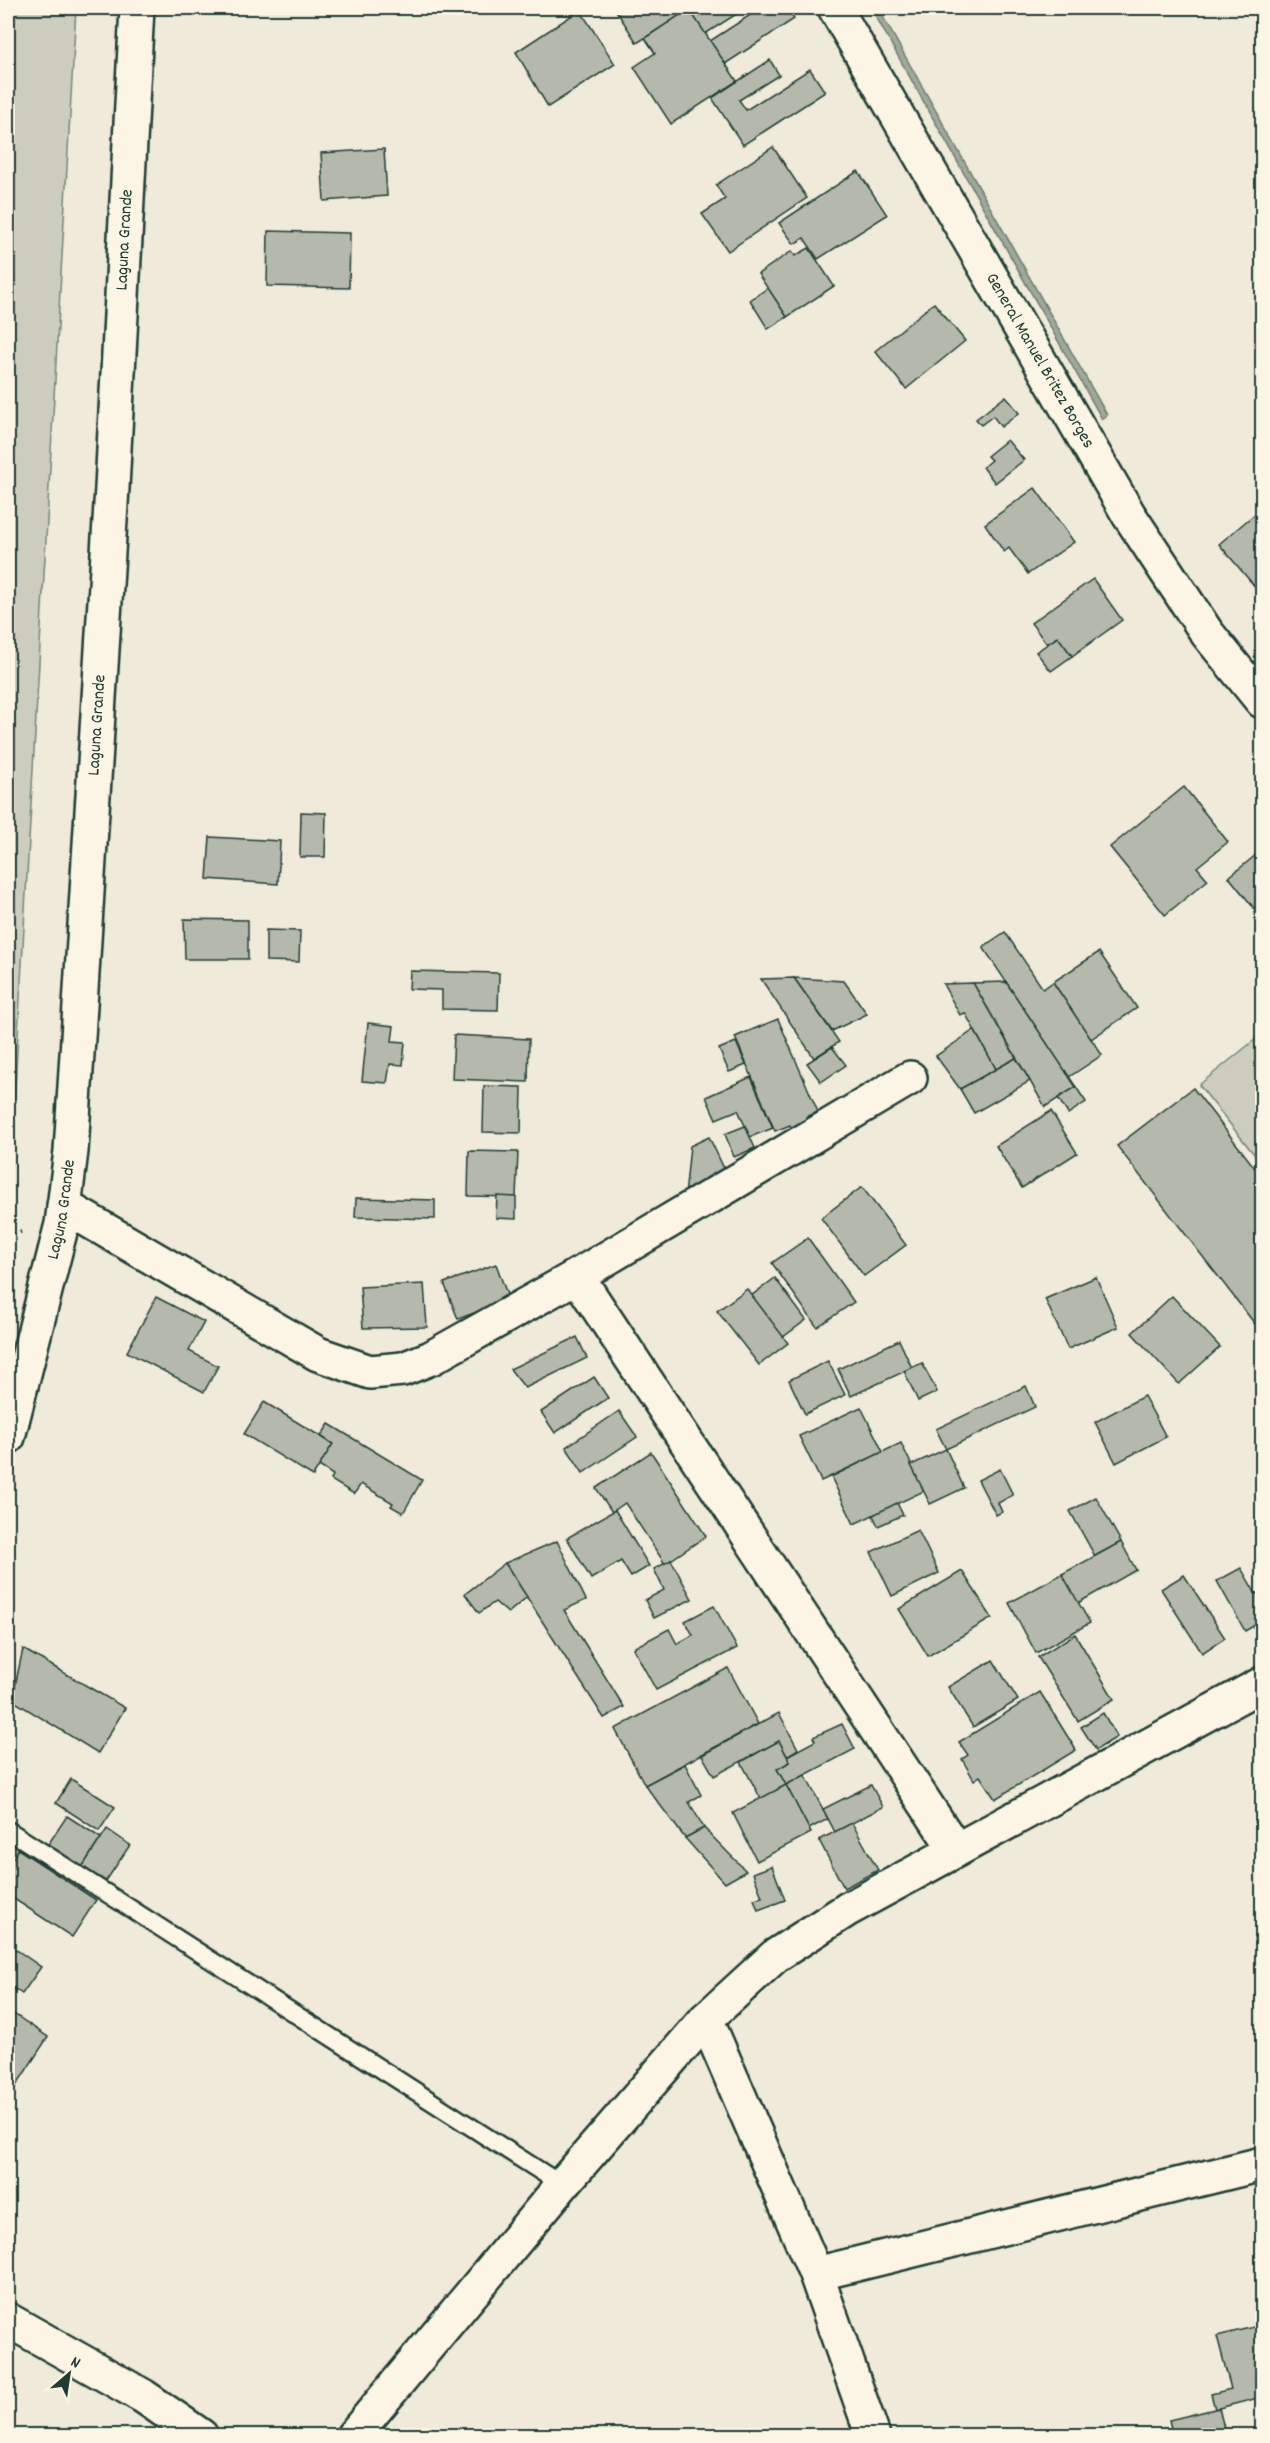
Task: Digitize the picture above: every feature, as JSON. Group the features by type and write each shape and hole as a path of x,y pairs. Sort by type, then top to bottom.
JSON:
{"street":[{"name":"Laguna Grande","path":"8,1437 64,1206 71,1151 110,524 137,8"},
{"name":"General Manuel Britez Borges","path":"835,8 1129,515 1207,633 1263,701"},
{"path":"64,1206 318,1354 370,1372 403,1369 431,1358 576,1276 910,1078"},
{"path":"576,1276 956,1850"},
{"path":"353,2436 562,2185 706,2019 775,1956 848,1910 1263,1684"},
{"path":"706,2019 816,2274 873,2436"},
{"path":"816,2274 1263,2164"},
{"path":"8,2320 143,2396 201,2436"}],"lane":[{"path":"8,1830 562,2185"}],"shaded area":[{"path":"8,8 76,8 8,1211"},
{"path":"871,8 878,8 1107,415 1102,419"},
{"path":"1262,1034 1262,1164 1199,1085"}],"building":[{"path":"692,8 637,43 615,9"},
{"path":"746,8 705,34 689,9"},
{"path":"761,8 787,8 794,19 725,64 710,41"},
{"path":"689,9 737,81 671,124 634,67 655,53 645,38"},
{"path":"580,10 615,64 548,107 516,52"},
{"path":"770,60 779,75 739,100 746,110 810,69 825,92 743,145 712,98"},
{"path":"773,147 807,198 728,251 702,214 725,199 716,185"},
{"path":"384,149 387,196 324,201 321,153"},
{"path":"858,171 887,215 818,259 804,238 794,244 779,223"},
{"path":"268,231 350,233 349,288 267,286"},
{"path":"809,248 834,286 787,317 758,274 792,251 795,256"},
{"path":"768,288 787,317 768,329 750,300"},
{"path":"934,303 965,341 906,389 875,351"},
{"path":"1006,396 1019,413 1001,427 993,416 981,425 976,419"},
{"path":"1007,440 1024,460 995,483 983,467 991,460 987,456"},
{"path":"1035,488 1074,542 1028,574 1009,548 1004,552 985,524"},
{"path":"1262,508 1262,595 1219,544"},
{"path":"1093,579 1122,620 1072,656 1058,637 1047,644 1031,623"},
{"path":"1058,637 1072,656 1051,671 1036,652"},
{"path":"1184,787 1228,842 1197,867 1208,880 1165,915 1110,847"},
{"path":"301,812 326,813 325,857 300,857"},
{"path":"210,837 280,841 278,884 207,879"},
{"path":"1262,850 1262,918 1229,877"},
{"path":"184,919 248,920 248,959 185,959"},
{"path":"266,930 300,931 299,962 266,961"},
{"path":"1005,932 1043,989 1053,982 1102,1055 1069,1077 983,947"},
{"path":"1099,952 1137,1008 1091,1039 1053,982"},
{"path":"410,971 499,973 498,1010 442,1009 442,990 409,989"},
{"path":"794,978 844,981 867,1014 832,1031"},
{"path":"794,978 839,1042 814,1058 761,979"},
{"path":"1006,982 1076,1087 1045,1107 973,983"},
{"path":"973,983 1016,1058 996,1069 965,1013 960,1015 943,984"},
{"path":"778,1019 818,1112 806,1117 810,1127 793,1134 790,1125 775,1131 735,1037"},
{"path":"368,1023 394,1026 392,1041 405,1042 403,1065 390,1064 387,1083 362,1081"},
{"path":"974,1030 996,1069 960,1089 936,1056"},
{"path":"454,1035 529,1039 528,1082 452,1079"},
{"path":"736,1042 746,1065 729,1072 719,1049"},
{"path":"832,1047 846,1065 821,1082 807,1063"},
{"path":"1016,1058 1030,1081 974,1113 960,1089"},
{"path":"751,1077 773,1128 750,1137 738,1110 716,1119 706,1097"},
{"path":"484,1086 522,1087 521,1133 483,1132"},
{"path":"1076,1087 1086,1102 1068,1114 1058,1098"},
{"path":"1193,1088 1262,1177 1262,1333 1117,1146"},
{"path":"1051,1111 1077,1153 1022,1188 996,1146"},
{"path":"745,1126 755,1148 734,1157 725,1134"},
{"path":"709,1137 728,1177 685,1196 690,1146"},
{"path":"469,1151 518,1152 516,1197 468,1196"},
{"path":"862,1187 906,1245 864,1276 821,1218"},
{"path":"497,1196 516,1197 516,1219 496,1218"},
{"path":"356,1198 435,1200 435,1219 355,1217"},
{"path":"808,1238 854,1302 817,1327 772,1263"},
{"path":"496,1264 509,1300 458,1319 444,1283"},
{"path":"1096,1277 1118,1327 1068,1349 1045,1299"},
{"path":"775,1278 806,1320 783,1337 751,1296"},
{"path":"424,1284 427,1327 363,1328 360,1287"},
{"path":"747,1289 788,1343 759,1365 717,1311"},
{"path":"1172,1296 1220,1347 1179,1384 1132,1333"},
{"path":"156,1297 204,1322 189,1351 218,1366 204,1392 127,1352"},
{"path":"577,1337 587,1358 525,1388 510,1369"},
{"path":"899,1340 912,1368 851,1396 838,1369"},
{"path":"828,1361 845,1395 805,1414 789,1380"},
{"path":"922,1363 937,1392 918,1401 904,1371"},
{"path":"594,1377 608,1398 555,1433 541,1412"},
{"path":"1026,1386 1035,1407 946,1449 936,1429"},
{"path":"1144,1396 1166,1437 1116,1463 1095,1422"},
{"path":"264,1402 333,1444 313,1476 244,1434"},
{"path":"861,1407 883,1452 821,1481 799,1436"},
{"path":"619,1411 637,1437 583,1473 566,1447"},
{"path":"329,1424 422,1480 403,1513 391,1506 393,1503 361,1484 354,1494 331,1480 333,1475 319,1466 333,1444 321,1436"},
{"path":"901,1443 924,1491 854,1524 831,1477"},
{"path":"946,1449 964,1488 930,1504 911,1465"},
{"path":"651,1452 706,1536 665,1564 625,1503 612,1512 596,1488"},
{"path":"1000,1469 1013,1495 998,1503 1002,1512 996,1515 978,1480"},
{"path":"1096,1497 1121,1542 1095,1556 1070,1511"},
{"path":"897,1503 903,1515 878,1526 873,1515"},
{"path":"615,1510 649,1566 631,1577 621,1561 591,1579 567,1538"},
{"path":"918,1530 939,1573 892,1596 871,1552"},
{"path":"557,1541 586,1600 564,1610 624,1707 604,1718 505,1563"},
{"path":"1121,1542 1136,1570 1078,1603 1062,1574"},
{"path":"671,1560 692,1599 654,1618 645,1600 664,1590 654,1569"},
{"path":"505,1563 527,1597 508,1613 495,1602 479,1613 465,1594"},
{"path":"1241,1568 1256,1594 1262,1591 1262,1621 1245,1631 1217,1581"},
{"path":"962,1571 992,1618 928,1656 899,1609"},
{"path":"1062,1574 1090,1623 1036,1653 1009,1603"},
{"path":"1184,1575 1225,1638 1202,1653 1161,1589"},
{"path":"714,1606 737,1648 656,1690 633,1648 669,1629 677,1644 693,1635 685,1621"},
{"path":"1075,1634 1114,1699 1078,1721 1038,1657"},
{"path":"23,1649 125,1708 98,1753 12,1700"},
{"path":"993,1660 1018,1700 973,1727 948,1687"},
{"path":"728,1668 758,1724 645,1785 615,1729"},
{"path":"1040,1692 1076,1750 995,1799 980,1776 974,1780 962,1759 968,1755 959,1742"},
{"path":"779,1713 798,1749 787,1756 779,1741 714,1776 702,1755"},
{"path":"1103,1713 1117,1737 1096,1750 1081,1727"},
{"path":"842,1724 855,1749 786,1785 777,1769 790,1762 787,1756 815,1741 813,1737"},
{"path":"779,1741 790,1762 777,1769 786,1785 761,1799 741,1762"},
{"path":"685,1764 701,1795 689,1802 704,1828 685,1838 645,1785"},
{"path":"805,1775 828,1819 809,1829 786,1785"},
{"path":"71,1779 115,1807 99,1831 56,1803"},
{"path":"786,1785 811,1833 757,1861 733,1813"},
{"path":"871,1785 883,1807 835,1832 823,1809"},
{"path":"67,1816 101,1838 79,1872 45,1849"},
{"path":"852,1823 878,1870 844,1888 819,1840"},
{"path":"704,1828 746,1871 725,1883 685,1838"},
{"path":"107,1829 130,1845 102,1887 79,1872"},
{"path":"18,1849 96,1900 72,1937 8,1895 8,1866"},
{"path":"772,1866 785,1900 758,1910 754,1899 762,1897 753,1873"},
{"path":"8,1944 41,1967 22,1994 8,1984"},
{"path":"8,2010 48,2037 14,2089 8,2085"},
{"path":"1262,2325 1262,2397 1215,2409 1211,2394 1231,2389 1217,2336"},
{"path":"1219,2408 1226,2436 1173,2436 1169,2420"}]}
